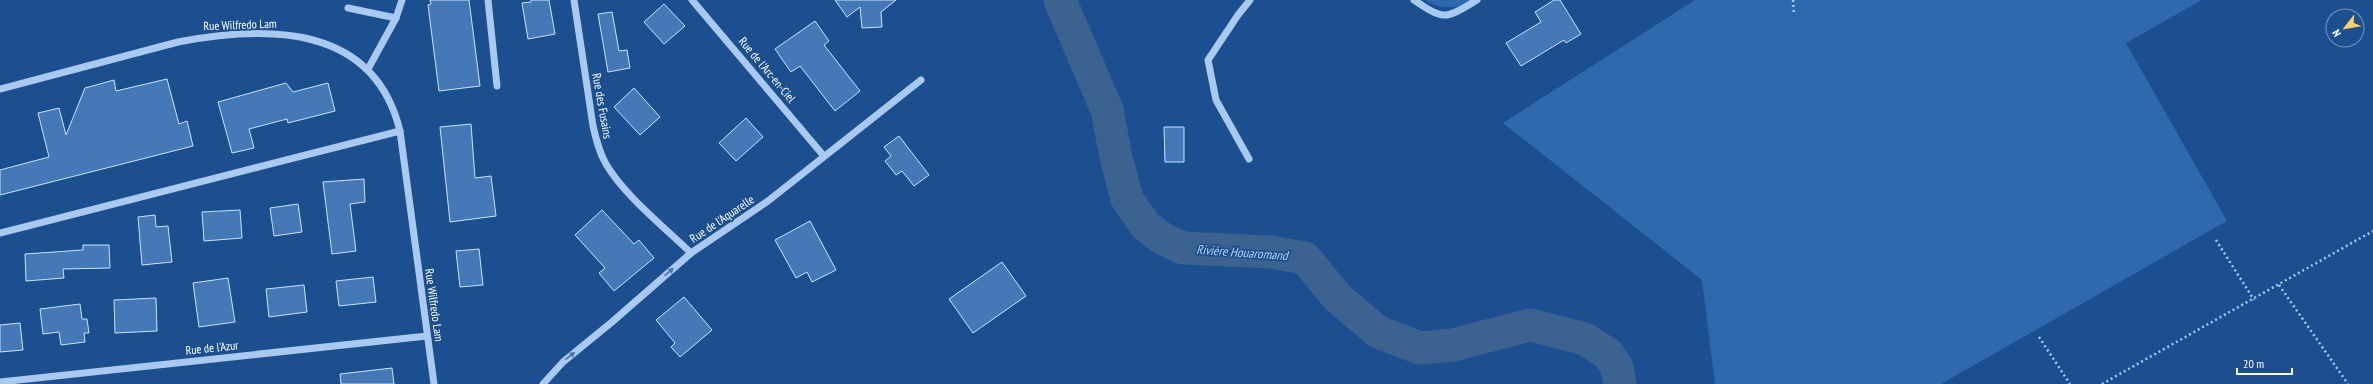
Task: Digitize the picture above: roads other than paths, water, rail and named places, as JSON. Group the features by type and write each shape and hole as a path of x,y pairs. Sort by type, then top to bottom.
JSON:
{"street":[{"path":"368,69 396,18 402,0"},
{"path":"488,0 497,86"},
{"name":"Rue des Fusains","path":"574,0 593,126 597,145 605,163 625,189 691,253"},
{"name":"Rue de l'Arc-en-Ciel","path":"692,0 823,155"},
{"path":"1249,159 1216,100 1208,60 1238,15 1250,0"},
{"path":"1414,0 1437,16 1446,16 1477,0"},
{"path":"348,8 396,18"},
{"name":"Rue Wilfredo Lam","path":"0,89 178,42 207,36 273,34 322,43 345,52 368,69 387,94 395,110 400,131 434,384"},
{"name":"Rue de l'Aquarelle","path":"543,384 564,362 691,253 768,201 823,155 921,80"},
{"path":"0,233 400,131"},
{"name":"Rue de l'Azur","path":"0,382 427,336"}],"waterway":[{"name":"Rivière Houaromand","path":"1060,0 1107,110 1116,157 1127,199 1146,226 1163,239 1183,248 1271,252 1305,258 1337,297 1378,332 1420,348 1453,345 1530,325 1585,339 1608,354 1617,367 1620,384"}]}
